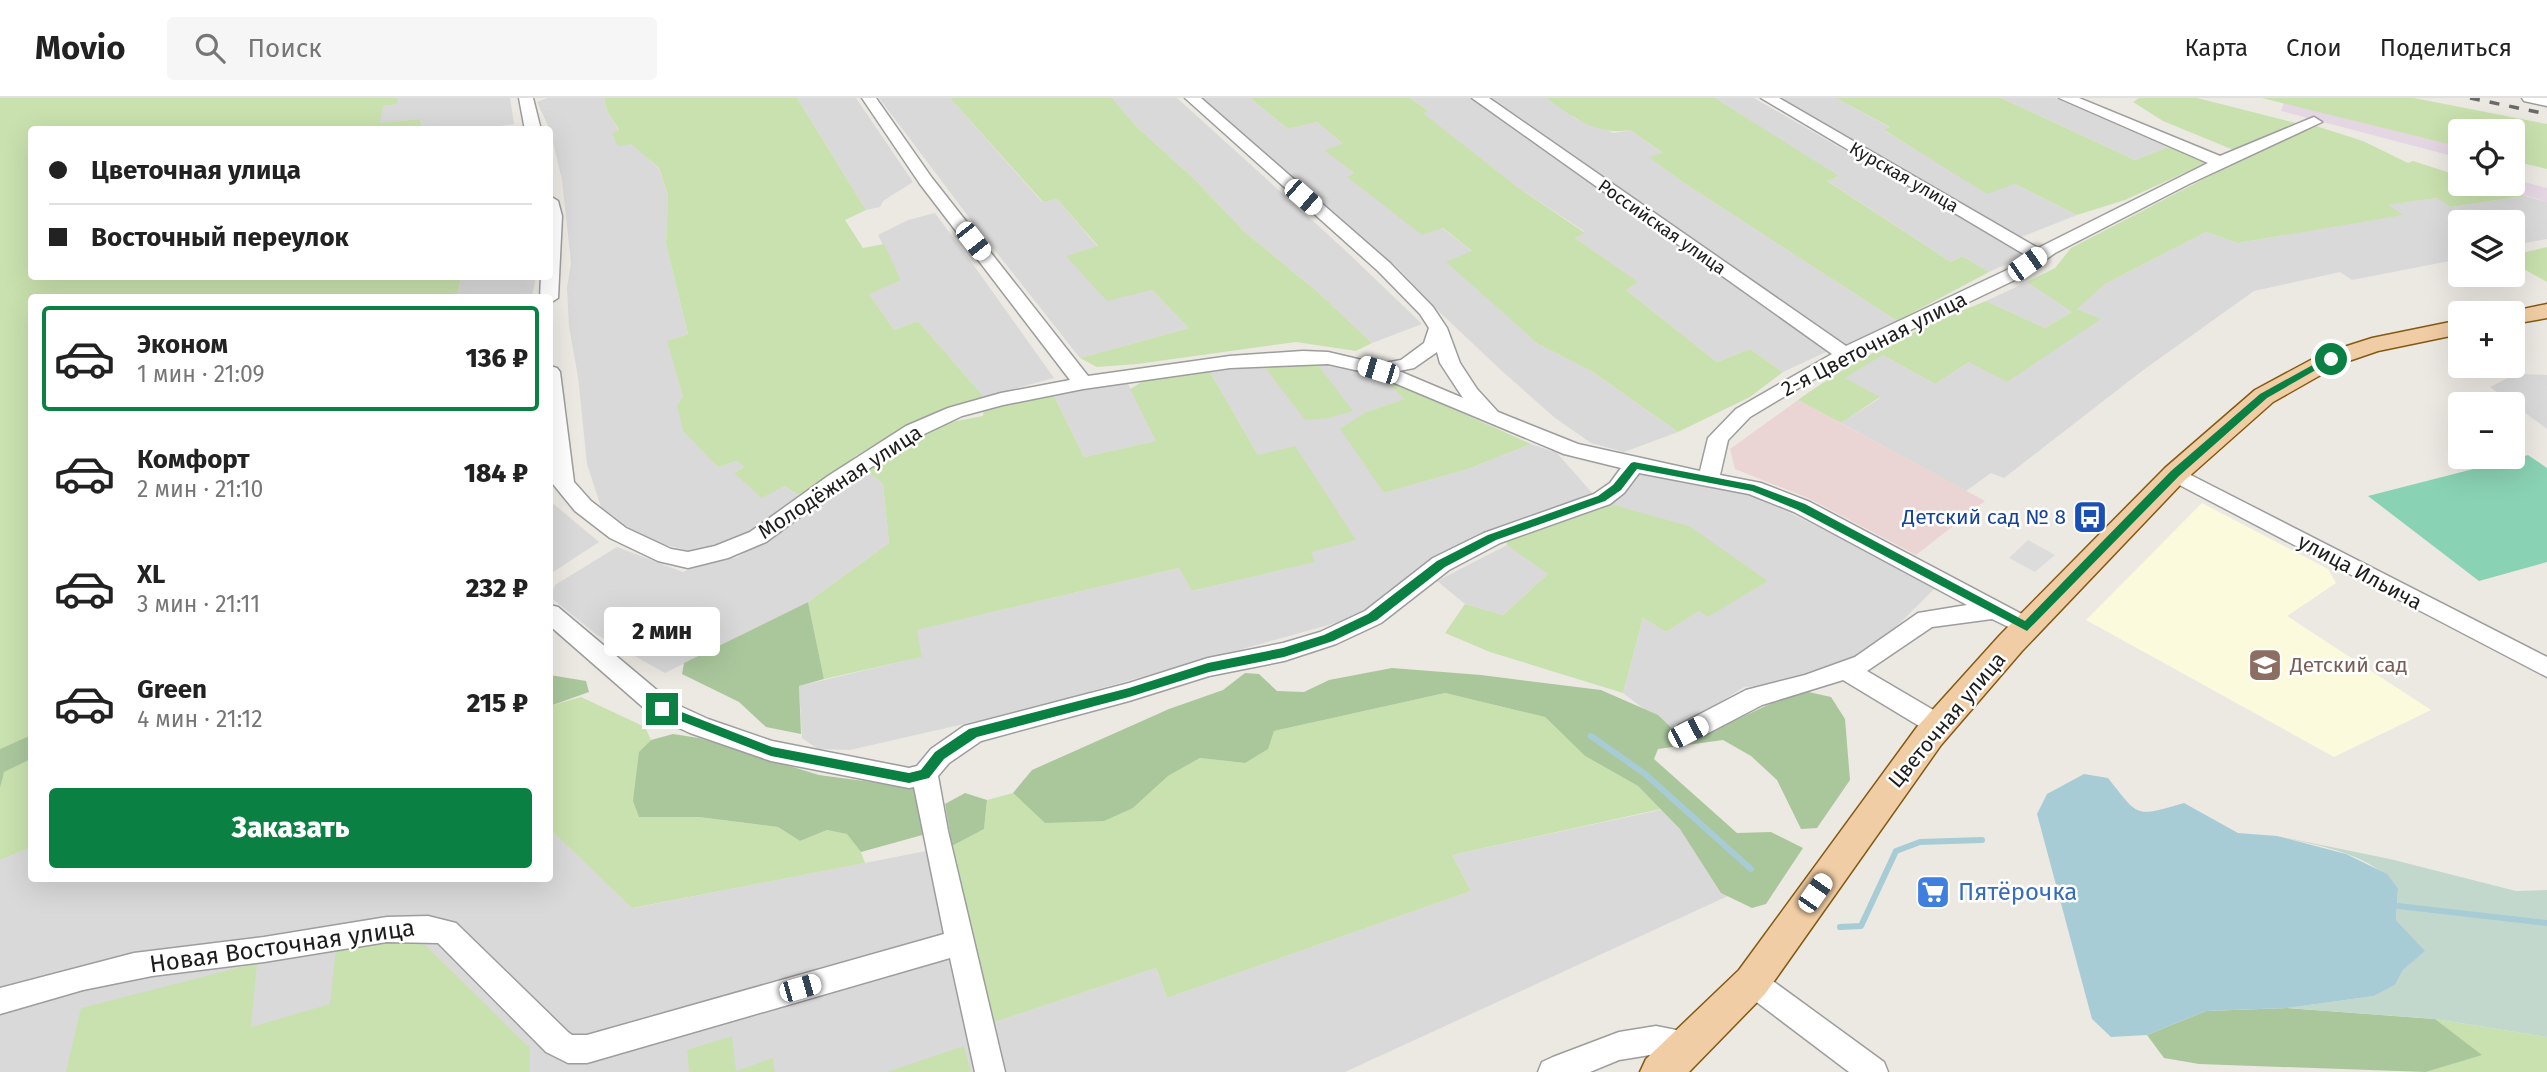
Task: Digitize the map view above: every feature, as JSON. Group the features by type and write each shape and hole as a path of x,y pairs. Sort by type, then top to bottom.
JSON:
{"main road":[{"path":"2525,315 2547,311"},
{"name":"Цветочная улица","path":"1752,982 1938,725 2027,627 2175,474 2264,396 2297,377 2331,359 2372,345 2448,329"},
{"path":"1660,1072 1752,982"}],"street":[{"path":"526,98 532,126"},
{"path":"869,98 926,181 1083,383"},
{"path":"1192,98 1384,267 1427,311 1438,328 1450,363 1470,393 1502,422"},
{"name":"Российская улица","path":"1479,98 1845,354"},
{"name":"Курская улица","path":"1768,98 2039,256"},
{"path":"2066,98 2220,162"},
{"path":"2529,98 2547,102"},
{"name":"2-я Цветочная улица","path":"1709,479 1718,438 1743,414 1845,354 2015,273 2039,256 2220,162 2314,122"},
{"path":"553,212 553,232"},
{"path":"1378,370 1407,363 1433,346 1438,328"},
{"name":"Молодёжная улица","path":"553,396 564,484 583,506 618,533 666,556 688,560 720,552 758,537 835,481 923,426 955,412 1001,399 1083,383 1230,362 1291,357 1328,358 1378,370 1571,449 1634,465 1709,479"},
{"path":"553,616 662,709 771,751 909,778 925,774 940,756 973,733 1129,692 1208,667 1284,652 1328,638 1373,617 1441,564 1492,538 1602,499 1617,488 1634,465"},
{"name":"улица Ильича","path":"2175,474 2547,668"},
{"path":"1709,479 1754,488 1802,507 2027,627"},
{"path":"1688,732 1755,698 1863,663 1926,619 1996,610"},
{"path":"1846,670 1938,725"},
{"path":"925,774 990,1072"},
{"name":"Новая Восточная улица","path":"0,1001 79,978 134,966 282,947 359,933 430,927 446,932 558,1042 568,1049 587,1049 960,942"},
{"path":"1752,982 1873,1072"},
{"path":"1553,1072 1619,1046 1656,1040 1690,1045"}],"shaded area":[{"path":"398,98 510,98 514,124 421,126 420,119 379,124 383,106 396,104"},
{"path":"547,98 604,98 607,111 619,131 659,169 668,195 666,244 688,334 668,341 683,397 717,467 737,461 744,467 734,473 784,486 803,497 754,531 716,550 689,551 644,539 601,507 587,464 578,377 569,326 567,288 571,263 562,180 553,142 553,126 548,126 537,102"},
{"path":"797,98 856,98 913,182 883,201 880,207 866,210"},
{"path":"879,98 950,98 1042,202 1057,199 1098,247 1067,256 1152,290 1189,328 1080,358"},
{"path":"1112,98 1177,98 1346,251 1422,324 1372,343 1319,293 1246,233 1192,177 1137,127"},
{"path":"1201,98 1250,98 1288,129 1317,122 1344,145 1325,150 1355,174 1348,177 1422,234 1442,228 1473,252 1447,262 1538,344 1593,372 1678,432 1624,452 1591,443 1555,418 1432,305 1398,268"},
{"path":"1410,98 1471,98 1828,351 1783,372 1750,349 1717,362 1626,290 1637,282 1575,238 1585,232 1516,186 1422,113 1428,110"},
{"path":"1488,98 1546,98 1576,119 1614,133 1630,130 1664,154 1650,157 1681,181 1897,321 1845,346"},
{"path":"1715,98 1754,98 2026,255 1989,272 1962,256 1951,262 1826,180 1838,177"},
{"path":"1776,98 1836,98 1891,128 1885,131 1936,162 2015,184 2077,215 2016,239 1844,134"},
{"path":"2001,98 2055,98 2168,147 2135,160"},
{"path":"2284,103 2448,144 2448,155 2281,111"},
{"path":"2525,182 2547,188 2547,202 2525,196"},
{"path":"2525,196 2547,202 2547,239 2525,243 2525,210 2448,210 2448,261 2352,280 2340,272 2254,291 2142,371 2004,478 1991,473 1966,491 1841,423 1880,398 1844,378 1883,355 1935,384 1969,362 2100,319 2076,309 2105,284 2206,232 2238,243 2402,215 2386,205 2438,198 2452,207"},
{"path":"935,213 1054,378 984,397 918,321 894,330 868,293 901,280 878,235 908,220"},
{"path":"460,280 535,280 533,294 453,294 458,293"},
{"path":"2027,282 2072,312 2045,328 1986,301"},
{"path":"1317,364 1380,376 1406,399 1366,412 1384,493 1468,469 1531,444 1557,453 1594,495 1551,508 1476,537 1435,561 1361,616 1091,691 1092,700 1024,710 850,750 818,749 802,738 799,686 921,657 916,630 1179,568 1193,591 1314,562 1258,455 1210,372"},
{"path":"2525,374 2547,375 2547,429 2525,413 2525,392 2497,392 2490,387 2508,378 2525,378"},
{"path":"1126,380 1157,441 1084,457 1053,394"},
{"path":"1798,400 1985,501 1916,555 1808,498 1735,469 1730,449"},
{"path":"865,469 883,484 889,543 808,602 665,673 597,635 553,599 555,585 617,547 683,572 697,566 738,557 796,520"},
{"path":"1639,470 1756,496 1937,586 1892,631 1853,661 1778,685 1744,687 1674,732 1623,693 1643,618 1666,632 1699,611 1708,616 1768,581 1610,504"},
{"name":"Детский сад","path":"2202,503 2328,569 2336,583 2287,616 2431,710 2334,757 2086,620"},
{"path":"553,504 599,542 553,572"},
{"path":"2028,540 2055,555 2035,572 2009,558"},
{"path":"1507,545 1549,573 1503,615 1465,604 1437,581"},
{"path":"1669,808 1741,890 1345,1072 0,1072 0,860 28,848 28,882 553,882 553,832 633,908 952,846 989,1024 1156,968 1167,998 1471,891 1452,855"},
{"path":"2277,836 2390,859 2516,891 2547,890 2547,1037 2435,1019 2287,1008 2374,996 2395,985 2403,970 2424,951 2396,920 2398,888 2387,876 2343,853"}],"green space":[{"path":"0,98 398,98 397,104 383,106 380,123 420,119 421,126 28,126 28,280 460,280 458,293 453,294 28,294 28,736 0,749"},
{"path":"604,98 797,98 866,210 845,220 863,248 884,244 901,280 869,294 894,330 918,321 984,397 915,422 857,455 803,497 784,486 762,498 734,473 744,467 737,461 718,467 683,431 677,405 683,397 667,341 688,334 666,244 668,195 659,168 631,144 618,146 612,134 619,130 607,111"},
{"path":"950,98 1112,98 1137,127 1192,177 1246,233 1319,293 1372,343 1356,351 1296,342 1097,367 1080,358 1189,328 1152,290 1107,301 1066,256 1098,246 1057,199 1043,202"},
{"path":"1250,98 1410,98 1429,111 1423,113 1516,186 1585,233 1575,238 1638,282 1626,290 1717,362 1750,349 1783,372 1750,397 1678,432 1593,372 1538,344 1446,262 1472,251 1443,228 1422,235 1347,177 1354,173 1324,150 1343,144 1317,122 1288,129"},
{"path":"1546,98 1715,98 1839,176 1827,181 1951,262 1962,256 1989,272 1897,321 1681,181 1649,157 1663,153 1630,130 1596,128 1575,118"},
{"path":"1836,98 2001,98 2135,160 2168,147 2206,163 2125,200 2077,215 2015,184 1987,194 1884,130 1890,127"},
{"path":"2139,98 2197,98 2296,123 2236,151 2163,121 2133,102"},
{"path":"2262,98 2414,98 2521,119 2448,119 2448,144"},
{"path":"2525,120 2547,124 2547,169 2525,164"},
{"path":"2316,126 2363,141 2408,163 2413,161 2448,172 2448,196 2525,196 2451,207 2437,198 2388,205 2404,215 2238,243 2206,232 2105,284 2077,309 2101,319 2007,382 1969,362 1935,384 1883,355 1845,378 1880,397 1841,423 1798,400 1889,344 1986,301 2045,328 2072,312 2027,282 2055,268 2071,248 2244,158"},
{"path":"2547,247 2547,282 2525,270 2525,252"},
{"path":"1317,364 1353,411 1329,418 1305,420 1264,366"},
{"path":"1210,372 1258,455 1295,446 1356,540 1311,552 1315,562 1192,591 1179,568 917,630 922,657 824,679 808,602 889,543 883,484 865,469 935,425 983,416 984,407 1053,394 1084,457 1156,441 1130,389 1145,380"},
{"path":"1380,376 1531,444 1468,469 1384,493 1340,429 1366,412 1405,399"},
{"path":"2528,455 2547,468 2547,562 2479,581 2368,496 2473,469 2525,469 2525,456"},
{"path":"1610,504 1689,526 1768,581 1708,617 1699,611 1666,632 1643,618 1623,693 1490,652 1445,633 1465,604 1503,615 1548,574 1507,545 1506,538"},
{"path":"808,602 824,679 799,686 801,734 766,727 739,702 682,674 684,663"},
{"path":"1392,668 1481,675 1601,690 1658,715 1679,735 1708,733 1800,690 1831,697 1845,719 1850,780 1817,828 1801,829 1777,780 1751,756 1723,740 1658,749 1654,759 1737,833 1771,832 1803,848 1766,904 1752,908 1721,893 1680,829 1638,786 1585,756 1545,717 1445,693 1274,731 1268,749 1245,763 1200,758 1168,776 1133,808 1104,821 1045,823 1013,793 1032,770 1169,709 1223,690 1245,673 1259,674 1277,691 1304,692 1329,680"},
{"path":"553,676 586,681 589,692 553,705"},
{"path":"1445,693 1545,717 1585,756 1638,786 1661,809 1452,855 1471,891 1167,998 1156,968 989,1024 952,846 984,829 987,800 1013,793 1046,823 1133,808 1168,776 1200,758 1245,763 1274,731"},
{"path":"581,697 645,727 651,740 639,753 639,817 699,817 778,827 800,841 827,830 848,834 861,852 865,863 632,908 553,832 553,705"},
{"path":"673,734 699,738 819,775 917,788 926,834 861,852 847,834 827,830 800,841 778,827 699,817 639,817 633,801 639,752 651,740"},
{"path":"28,736 28,760 4,772 0,788 0,749"},
{"path":"28,760 28,848 0,860 0,788 3,772"},
{"path":"965,793 987,800 984,829 952,846 945,804"},
{"path":"402,941 425,945 530,1048 530,1072 66,1072 81,1008 257,963 251,1027 330,1004 336,948"},
{"path":"2287,1008 2435,1019 2482,1055 2426,1072 2199,1064 2164,1058 2147,1035 2206,1011"},
{"path":"2435,1019 2547,1037 2547,1072 2426,1072 2481,1055"},
{"path":"732,1036 736,1071 773,1058 775,1072 689,1072 687,1050"},
{"path":"964,1046 971,1072 887,1072"}],"water":[{"path":"2084,774 2108,778 2126,801 2139,811 2156,811 2184,803 2238,833 2277,836 2346,854 2387,874 2398,888 2396,920 2425,951 2403,970 2395,985 2374,996 2287,1008 2206,1011 2147,1035 2111,1037 2092,1019 2037,814 2047,794"}],"waterway":[{"path":"1591,736 1645,774 1751,869"},
{"path":"1840,927 1861,926 1896,851 1920,842 1982,840"},
{"path":"2398,906 2547,923"}],"railway":[{"path":"2470,98 2547,114"}],"place":[{"name":"Детский сад № 8","path":"2090,517"},
{"name":"Детский сад","path":"2265,665"},
{"name":"Пятёрочка","path":"1933,892"}],"route":[{"path":"662,709 699,726 771,751 875,773 909,778 925,774 940,756 973,733 1129,692 1208,667 1284,652 1328,638 1373,617 1441,564 1492,538 1602,499 1617,488 1634,465 1754,488 1802,507 2027,627 2175,474 2264,396 2331,359"}]}
